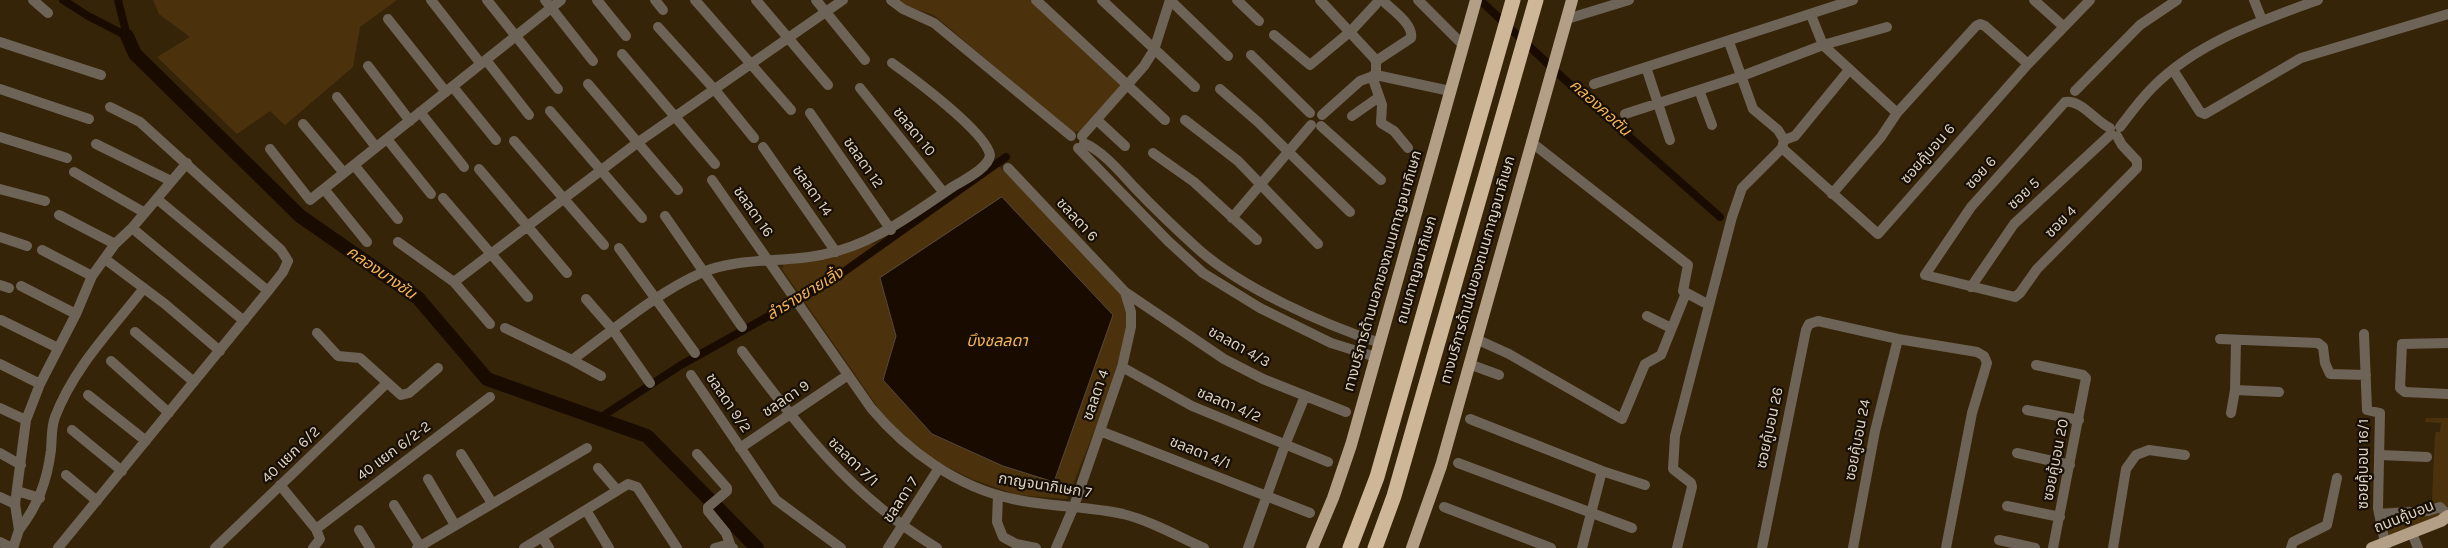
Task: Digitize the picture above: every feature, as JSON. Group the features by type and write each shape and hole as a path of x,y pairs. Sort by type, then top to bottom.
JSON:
{"highway":[{"path":"1375,548 1394,496 1536,0"},
{"name":"ถนนกาญจนาภิเษก","path":"1350,548 1376,476 1512,3"}],"main road":[{"name":"ทางบริการด้านนอกของถนนกาญจนาภิเษก","path":"1312,548 1333,498 1351,445 1476,0"},
{"name":"ทางบริการด้านในของถนนกาญจนาภิเษก","path":"1412,548 1440,466 1572,0"},
{"name":"ถนนคู้บอน","path":"2372,548 2386,546 2448,516"}],"street":[{"path":"33,0 48,13"},
{"path":"431,0 529,115"},
{"path":"487,0 558,89"},
{"path":"270,149 310,200 515,37 548,4 561,0"},
{"path":"598,0 626,36"},
{"path":"655,0 663,10"},
{"path":"695,0 752,63 791,110"},
{"path":"756,0 828,85"},
{"path":"816,0 865,60"},
{"path":"454,282 637,143 844,0"},
{"path":"891,0 940,28 1070,136 1069,144 1073,148 1081,143 1097,120 1128,87 1154,50 1170,0 1228,56"},
{"path":"1036,0 1165,120"},
{"path":"1102,0 1195,87"},
{"path":"1237,0 1259,21"},
{"path":"1320,0 1351,31 1376,61 1374,76 1382,106 1381,123 1394,131 1408,148"},
{"path":"1418,0 1463,45"},
{"path":"1567,20 1629,0"},
{"path":"1594,84 1729,42 1852,0"},
{"path":"2034,0 2063,26"},
{"name":"ซอยคู้บอน 6","path":"1729,42 1754,109 1784,136 1783,144 1832,194 1876,233 1881,232 2028,64 2090,0"},
{"path":"2075,91 2140,25 2177,0"},
{"path":"2254,0 2262,20"},
{"name":"ซอย 5","path":"1971,287 2014,224 2115,131 2152,88 2173,70 2199,52 2262,20 2318,0"},
{"path":"1274,35 1310,65 1351,31 1379,2 1408,26 1412,36 1376,61"},
{"path":"548,4 593,61"},
{"path":"2173,70 2200,112 2204,114 2301,58 2448,14"},
{"path":"1811,15 1823,45 1897,114"},
{"path":"388,18 496,140"},
{"path":"1832,194 1881,137 1897,114 1976,26 1980,24 2028,64"},
{"path":"658,26 715,90 754,138"},
{"path":"1625,114 1742,76 1823,45 1887,27"},
{"path":"0,42 101,74"},
{"path":"622,54 677,116 716,164"},
{"path":"1251,55 1310,113"},
{"path":"572,360 656,300 702,272 738,264 770,262 836,252 862,244 891,230 988,162 989,150 944,102 892,63"},
{"path":"368,66 410,121"},
{"path":"1646,67 1670,140"},
{"path":"1677,548 1692,487 1691,483 1673,469 1675,436 1732,217 1742,188 1783,144 1794,136 1849,70"},
{"path":"1322,115 1360,80 1374,76 1450,91"},
{"path":"588,84 678,190"},
{"name":"ชลลดา 10","path":"860,88 944,193"},
{"path":"0,89 89,119"},
{"path":"1220,89 1258,122 1350,212"},
{"path":"1699,90 1712,125"},
{"path":"338,97 376,147"},
{"path":"1352,116 1379,97"},
{"name":"ซอย 6","path":"1971,287 1927,276 1925,273 1971,207 2065,102 2071,101 2078,105 2101,124 2115,131"},
{"path":"58,548 220,351 287,265 286,256 187,163 133,118 110,107"},
{"path":"550,111 603,170 642,218"},
{"path":"420,112 464,167"},
{"path":"1232,218 1288,152 1324,120 1322,115 1317,112 1310,113"},
{"name":"ชลลดา 12","path":"810,113 891,230"},
{"path":"1310,113 1307,120 1381,180"},
{"path":"1097,120 1125,146"},
{"path":"1185,120 1228,152 1318,244"},
{"path":"303,124 344,173"},
{"name":"ซอย 4","path":"1971,287 2015,297 2037,270 2137,168 2138,161 2122,145 2115,131"},
{"path":"0,137 67,158"},
{"path":"388,139 431,194"},
{"path":"514,140 604,245"},
{"path":"1531,142 1688,266 1683,290 1709,305"},
{"path":"1081,143 1104,158 1183,235 1223,267 1294,307 1338,328 1380,343"},
{"path":"1081,143 1168,241 1203,273 1260,308 1331,343 1376,358"},
{"path":"96,144 171,181"},
{"name":"ชลลดา 14","path":"763,147 836,252"},
{"path":"1152,153 1194,182 1257,240"},
{"path":"19,530 15,504 26,420 40,384 76,314 92,276 115,244 132,228 187,163"},
{"path":"354,165 398,220"},
{"name":"ชลลดา 6","path":"1008,168 1125,292"},
{"path":"480,169 568,273"},
{"path":"74,172 145,213"},
{"name":"ชลลดา 16","path":"712,180 770,262"},
{"path":"0,188 45,201"},
{"path":"324,189 367,242"},
{"path":"157,198 268,291"},
{"path":"443,198 528,297"},
{"path":"59,215 115,244"},
{"path":"665,216 702,272 742,327"},
{"path":"132,228 244,321"},
{"path":"0,238 27,246"},
{"path":"398,242 454,282 490,324"},
{"path":"618,248 695,353"},
{"path":"42,250 92,276"},
{"path":"105,259 144,288 220,351"},
{"name":"กาญจนาภิเษก 7","path":"770,262 848,375 887,426 913,450 939,468 998,495 1030,502 1104,510 1141,520 1204,548"},
{"path":"21,286 76,314"},
{"path":"0,542 13,548 19,530 40,498 48,473 54,419 67,389 83,363 144,288"},
{"name":"ชลลดา 4/3","path":"1125,292 1224,359 1305,396 1346,412"},
{"name":"ชลลดา 4","path":"1056,548 1074,506 1122,367 1131,327 1131,312 1125,292"},
{"path":"1476,339 1509,354 1622,419 1645,364 1661,355 1686,293"},
{"path":"586,299 613,330 650,383"},
{"path":"1131,312 1145,305"},
{"path":"1646,316 1672,328"},
{"path":"1,320 58,348"},
{"name":"ซอยคู้บอน 26","path":"1762,548 1784,433 1806,330 1809,324 1818,321 1898,339"},
{"path":"505,328 601,376"},
{"path":"135,332 194,382"},
{"path":"317,332 338,356 360,358 397,394 404,395 438,368"},
{"name":"ซอยคู้บอน 16/1","path":"2364,334 2367,410 2380,413 2379,514 2386,546"},
{"path":"1898,339 1977,352 1984,356 1987,363 1972,413 1946,548"},
{"name":"ซอยคู้บอน 24","path":"1853,548 1876,423 1898,339"},
{"path":"2220,339 2318,344 2323,347 2325,363 2330,374 2366,375"},
{"path":"2231,413 2235,390 2236,341"},
{"path":"2448,343 2405,342 2401,345 2402,391 2448,394"},
{"name":"ชลลดา 7/1","path":"742,350 789,415 830,462 902,525 937,548"},
{"path":"111,361 169,413"},
{"path":"0,364 40,384"},
{"path":"1469,364 1499,375"},
{"name":"ซอยคู้บอน 20","path":"2036,365 2083,375 2086,378 2054,548"},
{"name":"ชลลดา 4/2","path":"1122,367 1192,406 1328,462"},
{"name":"ชลลดา 9/2","path":"691,375 740,448 782,505 841,548"},
{"name":"ชลลดา 9","path":"740,448 848,375"},
{"name":"40 แยก 6/2","path":"215,548 387,383"},
{"path":"2235,390 2279,392"},
{"path":"88,395 146,441"},
{"path":"1248,548 1285,445 1305,396"},
{"name":"40 แยก 6/2-2","path":"316,529 490,397"},
{"path":"0,408 26,420"},
{"path":"2027,410 2079,420"},
{"path":"1470,419 1602,471 1645,485"},
{"path":"72,430 122,471"},
{"name":"ชลลดา 4/1","path":"1100,431 1310,513"},
{"path":"394,505 418,547 586,448"},
{"path":"2113,548 2126,469 2136,455 2149,450 2185,455"},
{"path":"2017,453 2070,465"},
{"path":"0,454 21,465"},
{"path":"461,454 492,503"},
{"path":"698,454 723,483 727,491 708,507 709,513 726,533 732,547"},
{"path":"2380,455 2426,457"},
{"path":"1458,464 1632,528"},
{"path":"598,468 617,490"},
{"name":"ชลลดา 7","path":"888,548 939,468"},
{"path":"1582,548 1602,471"},
{"path":"66,475 97,501"},
{"path":"2291,548 2293,542 2327,525 2337,478"},
{"path":"428,479 455,525"},
{"path":"524,548 628,484 634,485 677,548"},
{"path":"280,485 316,529 320,540 313,548"},
{"path":"17,491 40,498"},
{"path":"998,495 997,522 1003,537 1016,544 1036,548"},
{"path":"0,497 15,504"},
{"path":"2007,506 2060,516"},
{"path":"1444,507 1551,548"},
{"path":"2379,514 2428,511 2440,507 2448,516"},
{"path":"586,510 609,548"},
{"path":"359,530 370,548"},
{"path":"2412,533 2418,548"},
{"path":"542,536 549,548"},
{"path":"1999,540 2035,548"},
{"path":"715,548 721,545 732,547"}],"shaded area":[{"path":"153,0 397,0 360,27 353,67 285,125 270,111 237,134 157,57 190,37 159,14"},
{"path":"897,0 1030,0 1128,87 1082,131 1071,132 934,15 909,7"},
{"name":"บึงชลลดา","path":"994,161 1127,297 1126,337 1105,404 1067,499 1017,495 972,479 921,454 892,428 782,269 784,264 876,243 920,218"},
{"path":"2426,418 2448,418 2448,513 2386,541 2378,508 2426,506 2432,500 2435,436 2436,432 2440,432 2441,423 2425,422"}],"water":[{"name":"บึงชลลดา","path":"1002,197 1113,315 1054,482 1003,466 932,434 883,380 896,336 880,278"}],"waterway":[{"path":"63,0 88,16 127,36"},
{"name":"คลองบางชัน","path":"118,0 127,36"},
{"name":"คลองคอตัน","path":"1480,0 1563,78 1720,217"},
{"name":"คลองบางชัน","path":"127,36 135,54 300,216 418,298 487,379 647,436 757,548"},
{"name":"ลำรางยายเลิ้ง","path":"598,419 681,365 828,283 1006,157"}]}
